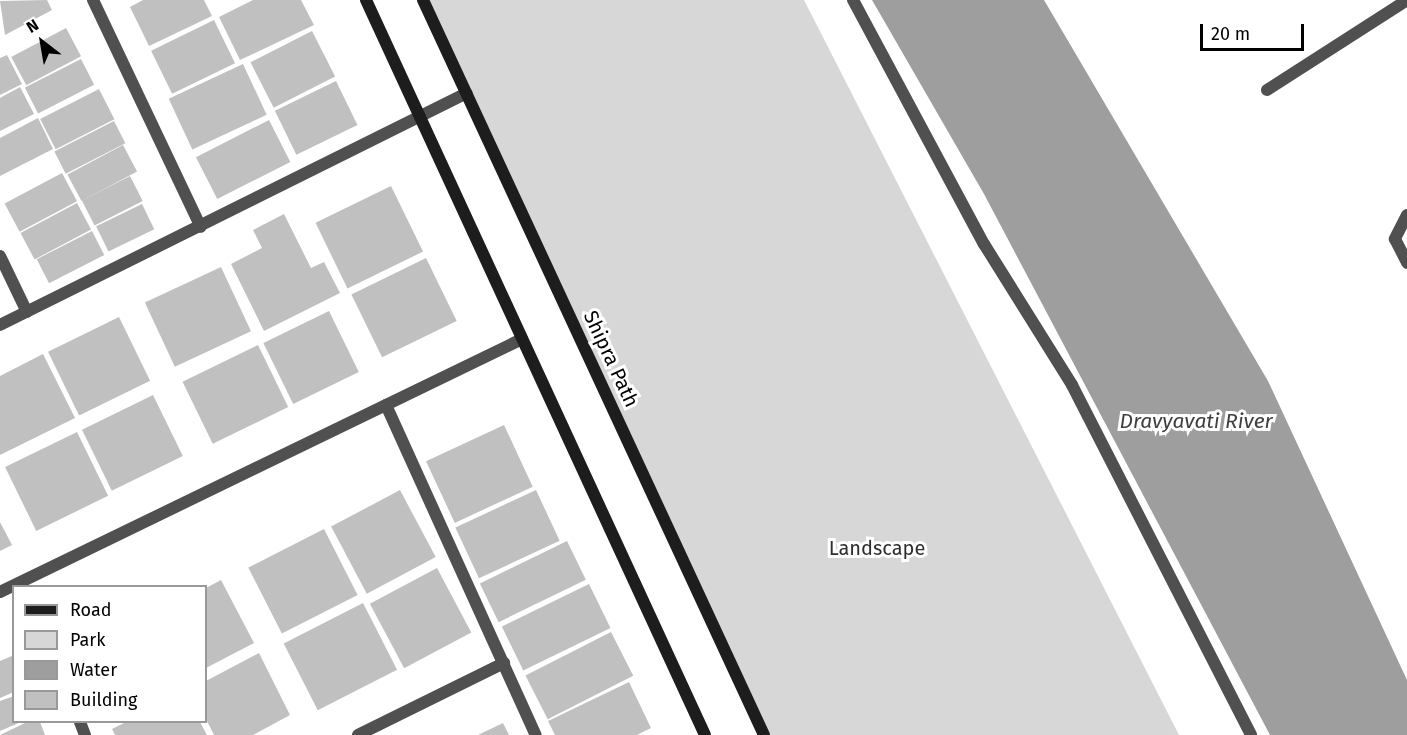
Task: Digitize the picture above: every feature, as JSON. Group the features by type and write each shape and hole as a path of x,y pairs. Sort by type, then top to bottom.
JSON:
{"street":[{"path":"93,0 201,227"},
{"path":"366,0 419,120 705,735"},
{"name":"Shipra Path","path":"423,0 764,735"},
{"path":"854,0 984,244 1072,385 1251,735"},
{"path":"1267,90 1407,0"},
{"path":"0,325 419,120 467,93"},
{"path":"1407,215 1395,238 1407,263"},
{"path":"0,256 27,312"},
{"path":"26,583 522,339"},
{"path":"386,405 536,735"},
{"path":"358,735 504,663"}],"green space":[{"name":"Landscape","path":"418,0 804,0 1179,735 761,735"}],"water":[{"name":"Dravyavati River","path":"872,0 1044,0 1268,381 1407,680 1407,735 1270,735 984,194"}],"building":[{"path":"47,0 52,10 5,35 0,1"},
{"path":"143,0 204,0 212,16 149,46 130,7"},
{"path":"253,0 301,0 314,25 240,60 219,17"},
{"path":"214,20 235,63 172,94 151,51"},
{"path":"66,28 81,56 26,85 11,57"},
{"path":"312,31 335,76 274,108 251,62"},
{"path":"7,55 22,84 0,95 0,58"},
{"path":"81,59 94,85 38,113 25,88"},
{"path":"243,64 267,115 192,149 169,99"},
{"path":"336,81 357,125 296,155 275,111"},
{"path":"20,87 34,114 0,131 0,98"},
{"path":"99,89 114,119 56,149 40,119"},
{"path":"38,118 53,149 0,176 0,138"},
{"path":"269,120 290,162 217,199 196,157"},
{"path":"114,121 125,143 66,174 54,151"},
{"path":"123,145 137,171 81,201 67,175"},
{"path":"62,173 77,201 20,232 5,204"},
{"path":"130,176 143,201 95,225 82,201"},
{"path":"391,186 423,252 348,288 316,223"},
{"path":"77,203 91,229 35,260 20,233"},
{"path":"142,204 154,229 108,252 96,226"},
{"path":"284,214 311,268 324,262 340,293 264,331 231,264 262,248 253,230"},
{"path":"92,231 104,255 49,283 37,259"},
{"path":"426,258 457,321 382,357 351,294"},
{"path":"221,267 251,331 175,367 145,302"},
{"path":"329,311 359,372 293,404 263,343"},
{"path":"119,317 150,381 79,415 48,352"},
{"path":"258,345 288,407 213,444 183,382"},
{"path":"43,354 75,418 0,455 0,376"},
{"path":"153,395 183,456 112,491 82,430"},
{"path":"504,425 533,487 455,523 426,461"},
{"path":"77,432 108,496 36,531 5,467"},
{"path":"400,490 436,557 367,594 331,527"},
{"path":"536,490 560,541 479,578 455,528"},
{"path":"0,522 12,545 0,551"},
{"path":"324,529 358,595 282,634 248,568"},
{"path":"567,541 586,580 499,622 480,584"},
{"path":"437,568 471,632 404,668 370,604"},
{"path":"221,580 254,643 207,667 207,587"},
{"path":"589,584 610,628 523,671 502,627"},
{"path":"363,603 397,670 318,710 284,643"},
{"path":"611,632 633,676 548,719 525,676"},
{"path":"259,653 290,715 253,735 214,735 207,721 207,680"},
{"path":"12,656 12,693 0,698 0,661"},
{"path":"629,682 651,728 637,735 555,735 548,721"},
{"path":"12,697 12,723 19,723 0,731 0,701"},
{"path":"25,723 40,723 45,735 0,735"},
{"path":"124,723 201,723 207,735 115,735 112,729"},
{"path":"503,723 509,735 478,735"}]}
